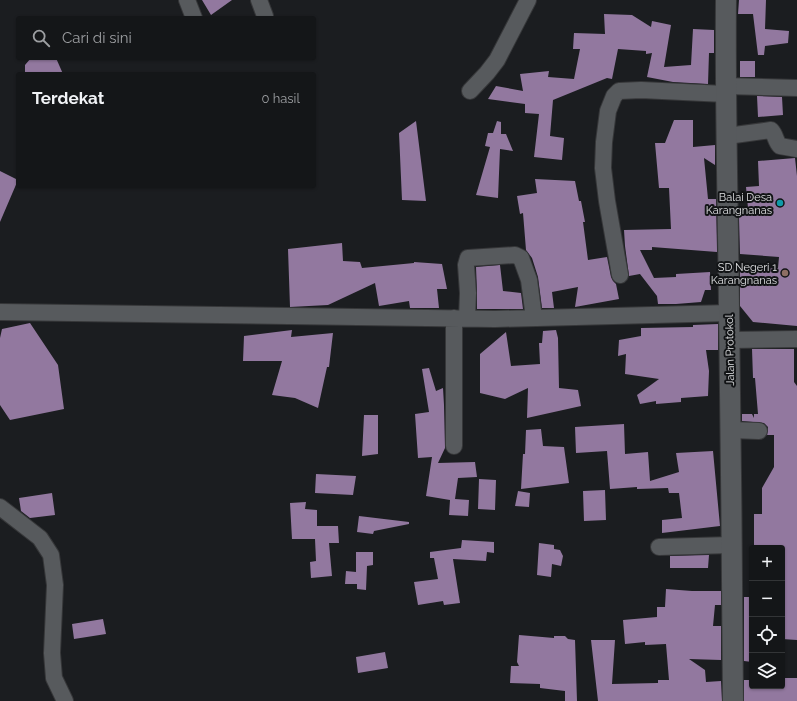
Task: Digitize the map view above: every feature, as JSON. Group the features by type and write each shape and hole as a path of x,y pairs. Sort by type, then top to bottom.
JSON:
{"street":[{"path":"187,0 193,16"},
{"path":"259,0 265,16"},
{"path":"470,91 497,60 528,0"},
{"name":"Jalan Protokol","path":"726,0 725,90 731,430 733,701"},
{"path":"620,275 607,201 603,168 604,142 609,107 614,96 619,91 641,90 797,88"},
{"path":"727,136 770,130 774,134 776,142 780,146 797,149"},
{"path":"454,446 460,318 468,293 466,265 468,258 515,254 521,258 529,280 534,318"},
{"path":"0,312 495,319 729,313"},
{"path":"729,340 797,339"},
{"path":"731,430 759,431"},
{"path":"0,506 40,538 51,555 55,585 52,653 54,678 65,701"},
{"path":"660,546 731,545"}],"building":[{"path":"202,0 232,0 211,15"},
{"path":"739,0 766,0 765,29 789,31 788,43 765,46 764,55 758,55 753,14 738,14"},
{"path":"604,14 632,15 651,27 652,21 671,25 664,67 691,65 693,29 714,30 714,53 709,53 708,84 673,82 647,77 652,53 646,54 646,51 618,49 612,79 607,78 553,100 550,136 564,138 562,160 534,157 539,114 525,113 525,104 488,99 496,86 523,91 520,74 549,71 548,77 574,79 580,49 573,49 574,33 605,34"},
{"path":"29,60 57,60 62,72 25,72 25,65"},
{"path":"740,61 755,61 755,77 740,77"},
{"path":"757,96 782,97 783,115 758,117"},
{"path":"674,120 693,120 693,147 715,145 715,165 704,158 708,199 716,199 717,252 652,247 652,250 640,250 654,278 676,277 676,274 710,272 711,290 705,290 701,302 658,304 657,296 640,274 629,276 624,230 671,229 669,188 659,188 655,143 665,143"},
{"path":"416,121 426,201 402,200 399,133"},
{"path":"497,121 501,122 501,134 506,134 513,151 500,149 498,198 476,195 490,147 485,146 488,133 493,133"},
{"path":"795,158 797,176 797,326 753,322 740,306 740,270 778,268 779,257 740,254 739,218 742,207 748,208 746,187 759,186 758,161"},
{"path":"0,171 16,179 16,185 0,222"},
{"path":"535,179 575,181 585,222 583,222 588,260 607,257 611,277 616,284 619,299 575,307 578,287 552,292 554,308 542,308 538,277 532,258 526,250 523,213 520,214 517,196 537,193"},
{"path":"342,243 343,261 360,262 362,268 414,262 442,264 447,289 437,289 439,308 410,308 409,301 379,306 375,283 328,305 290,307 288,249"},
{"path":"500,265 503,291 521,293 523,309 477,309 476,267"},
{"path":"30,323 58,365 64,409 10,420 0,405 0,338 2,329"},
{"path":"718,324 718,350 706,350 709,371 708,396 681,398 681,402 656,404 656,401 640,404 637,395 659,379 625,374 626,354 618,356 619,340 641,336 641,328 693,327 693,325"},
{"path":"292,330 291,337 333,333 329,367 327,367 318,408 295,398 272,395 282,361 243,361 244,336"},
{"path":"556,330 558,338 559,388 578,390 581,406 527,418 528,388 505,399 480,393 480,354 506,332 511,366 540,364 539,343 542,343 543,331"},
{"path":"752,349 794,349 794,382 797,386 797,640 785,639 785,545 754,545 754,514 762,514 762,488 774,467 774,435 767,435 768,427 764,423 742,421 742,414 752,414 754,418 754,414 758,414 755,378 753,378"},
{"path":"429,368 436,391 443,388 445,448 438,463 475,462 477,477 458,478 455,499 469,500 468,516 449,515 450,500 426,496 432,457 418,458 415,414 429,412 422,369"},
{"path":"364,415 378,415 378,454 362,456"},
{"path":"624,424 625,454 648,452 650,481 679,472 676,453 713,451 720,526 662,533 662,520 682,518 679,493 669,493 668,488 637,489 637,487 610,489 607,451 576,453 575,427"},
{"path":"541,429 543,446 564,447 569,483 521,489 526,430"},
{"path":"316,474 356,476 353,495 315,493"},
{"path":"479,479 496,480 495,510 478,509"},
{"path":"605,490 606,520 584,521 583,491"},
{"path":"518,491 530,493 529,507 515,506"},
{"path":"52,493 55,515 30,518 21,511 19,498"},
{"path":"306,502 305,509 317,510 317,526 338,526 339,543 329,543 332,576 311,578 310,562 316,561 315,539 292,539 290,503"},
{"path":"359,516 409,522 409,524 374,531 373,534 357,532"},
{"path":"462,540 494,542 494,553 487,552 486,561 453,559 460,603 444,605 443,601 418,605 414,582 438,579 434,558 430,558 430,552 461,548"},
{"path":"539,543 554,545 554,549 560,550 563,556 561,566 552,564 551,577 537,575"},
{"path":"356,552 373,552 373,565 367,566 366,590 357,589 357,584 345,584 346,571 356,572"},
{"path":"709,555 708,568 670,568 670,556"},
{"path":"666,589 721,591 721,605 715,605 713,626 721,626 721,660 689,659 705,670 706,682 721,681 722,701 598,701 591,640 615,640 612,684 658,683 658,680 669,680 666,644 645,645 645,642 625,644 623,620 657,617 657,607 665,607"},
{"path":"744,597 749,597 749,662 744,661"},
{"path":"103,619 106,634 74,639 72,624"},
{"path":"519,635 554,638 554,636 565,636 568,639 575,640 577,701 565,701 565,691 540,688 540,684 510,683 511,666 519,666 517,662"},
{"path":"385,652 388,668 358,673 356,657"},
{"path":"785,678 797,678 797,701 744,701 744,680 749,680 749,689 785,689"}],"place":[{"name":"Balai Desa Karangnanas","path":"780,203"},
{"name":"SD Negeri 1 Karangnanas","path":"785,273"}]}
